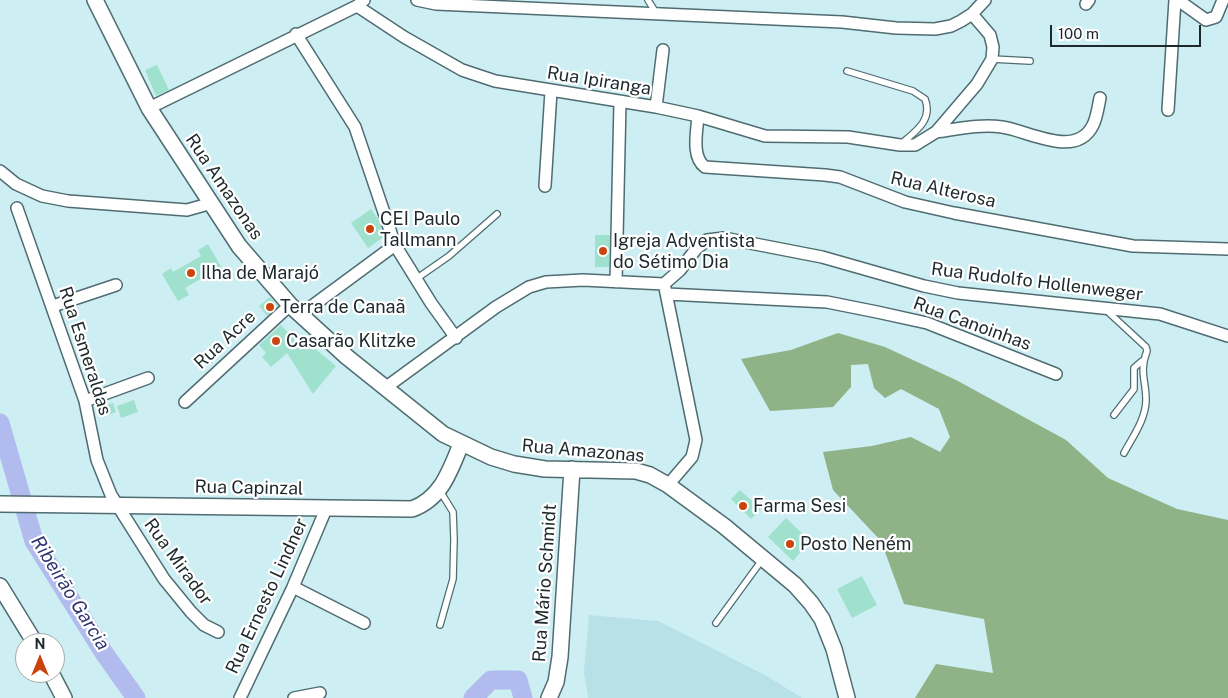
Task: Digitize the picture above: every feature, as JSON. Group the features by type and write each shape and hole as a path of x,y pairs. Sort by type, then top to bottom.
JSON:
{"main road":[{"name":"Rua Amazonas","path":"95,0 149,108 240,246 295,310 385,388 443,434 461,444 514,464 572,469 636,471 650,475 668,484 763,558 795,585 811,602 822,619 834,649 847,698"},
{"path":"440,491 461,444"},
{"name":"Rua Mário Schmidt","path":"549,698 556,682 560,657 572,469"},
{"name":"Rua Capinzal","path":"0,504 412,508 424,504 440,491"},
{"path":"0,586 29,633"},
{"path":"56,683 64,698"}],"street":[{"path":"418,0 436,4 842,22 918,29 951,26 972,14 985,0"},
{"path":"1168,110 1176,0 1206,20 1219,13 1223,0"},
{"name":"Rua Ipiranga","path":"149,108 360,3 404,37 462,70 495,82 656,107 698,116 765,136 848,137 900,145 915,145 936,132 977,84 992,59"},
{"path":"972,14 990,35 993,46 992,59"},
{"path":"296,34 355,127 395,245 456,338"},
{"path":"656,107 663,50"},
{"path":"545,186 551,90"},
{"path":"936,132 988,126 1004,127 1043,140 1072,141 1080,138 1093,126 1100,98"},
{"path":"616,282 620,102"},
{"name":"Rua Alterosa","path":"698,116 697,156 700,163 705,167 840,177 905,202 954,213 1133,246 1228,249"},
{"path":"0,171 16,184 42,196 68,201 187,210 212,202"},
{"name":"Rua Esmeraldas","path":"17,208 86,401 102,476 117,505"},
{"name":"Rua Rudolfo Hollenweger","path":"666,289 696,249 708,240 724,238 822,257 924,286 958,293 1160,314 1228,336"},
{"name":"Rua Acre","path":"185,402 295,310 395,245"},
{"path":"385,388 496,307 529,287 546,282 583,280 616,282 666,289 696,440 692,457 668,484"},
{"path":"53,306 116,285"},
{"name":"Rua Canoinhas","path":"666,289 827,302 877,312 927,323 1056,374"},
{"path":"86,401 148,378"},
{"name":"Rua Mirador","path":"117,505 164,578 186,606 204,625 218,632"},
{"name":"Rua Ernesto Lindner","path":"240,698 293,587 326,508"},
{"path":"293,587 364,622"},
{"path":"294,698 320,693"}],"lane":[{"path":"648,0 656,13"},
{"path":"992,59 1030,61"},
{"path":"847,71 913,90 925,99 927,115 923,124 900,145"},
{"path":"416,279 449,256 497,214"},
{"path":"1103,308 1146,347 1147,351 1142,361 1134,368 1134,389 1114,415"},
{"path":"1124,454 1144,414 1146,399 1142,361"},
{"path":"440,491 453,512 454,539 453,579 440,625"},
{"path":"716,623 763,558"}],"shaded area":[{"path":"589,615 658,621 765,675 802,698 588,698 584,672"}],"green space":[{"path":"838,333 885,347 956,380 1066,440 1108,478 1177,509 1228,520 1228,698 915,698 936,664 993,673 984,619 904,604 881,541 833,490 823,452 872,446 911,437 940,452 950,437 939,409 901,389 885,398 874,388 868,364 851,365 851,387 833,407 770,411 741,359 791,350"}],"building":[{"path":"157,65 169,90 156,96 145,70"},
{"name":"CEI Paulo Tallmann","path":"371,209 379,220 384,237 368,248 351,223"},
{"name":"Igreja Adventista do Sétimo Dia","path":"595,235 610,235 609,267 595,267"},
{"name":"Ilha de Marajó","path":"208,244 223,270 213,276 211,273 185,288 189,295 178,301 162,274 171,268 173,272 201,256 198,250"},
{"name":"Terra de Canaã","path":"270,297 278,306 267,316 259,306"},
{"path":"281,325 301,346 306,341 336,366 313,394 287,353 271,367 262,357 266,353 259,345"},
{"path":"134,400 138,412 121,418 117,406"},
{"path":"113,403 116,412 103,417 100,407"},
{"path":"740,490 761,509 751,519 731,499"},
{"path":"786,518 810,541 793,561 768,537"},
{"path":"862,576 877,605 852,618 837,589"}],"waterway":[{"name":"Ribeirão Garcia","path":"0,423 34,541 104,653 136,698"},
{"name":"Ribeirão Garcia","path":"473,698 491,680 518,680 523,698"}],"place":[{"name":"CEI Paulo Tallmann","path":"370,229"},
{"name":"Igreja Adventista do Sétimo Dia","path":"603,251"},
{"name":"Ilha de Marajó","path":"191,273"},
{"name":"Terra de Canaã","path":"270,307"},
{"name":"Casarão Klitzke","path":"276,341"},
{"name":"Farma Sesi","path":"743,506"},
{"name":"Posto Neném","path":"790,544"}]}
